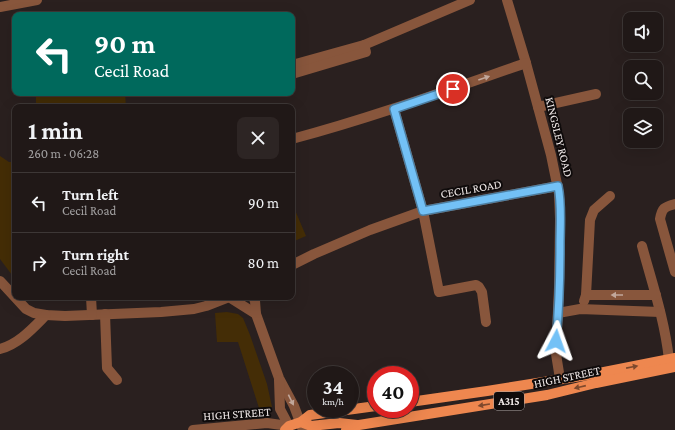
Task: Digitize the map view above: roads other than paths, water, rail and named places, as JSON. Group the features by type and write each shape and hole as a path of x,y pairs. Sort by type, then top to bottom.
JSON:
{"main road":[{"name":"HIGH STREET","path":"419,401 673,363"},
{"name":"HIGH STREET","path":"346,430 359,425 547,395 673,363"},
{"path":"560,379 563,391"},
{"name":"HIGH STREET","path":"287,428 302,426 310,415 367,407"},
{"path":"302,426 339,423 359,425"}],"street":[{"path":"0,7 37,0"},
{"path":"295,64 364,45 470,0"},
{"name":"KINGSLEY ROAD","path":"507,0 526,63 558,186 560,219 556,358 560,379"},
{"path":"295,73 366,52 364,45"},
{"path":"295,139 394,109 526,63"},
{"path":"538,107 596,94"},
{"path":"394,109 423,211 439,292 476,285 482,292 486,322"},
{"name":"CECIL ROAD","path":"295,264 370,230 423,211 558,186"},
{"path":"580,309 586,295 590,220 594,210 610,196"},
{"path":"675,204 667,206 662,211 660,220 675,272"},
{"path":"642,246 673,363"},
{"path":"0,281 12,294"},
{"path":"586,295 656,295"},
{"path":"18,300 26,309 34,313 65,316 161,312 194,309 221,300"},
{"path":"90,300 92,315"},
{"path":"234,300 256,314"},
{"path":"254,300 256,314 279,378 294,406 302,426"},
{"path":"558,313 580,309 660,312"},
{"path":"105,314 107,368 117,380"},
{"path":"0,349 18,340 46,315"},
{"path":"279,378 280,409 287,428"},
{"name":"HIGH STREET","path":"192,430 267,423 287,428"}]}
